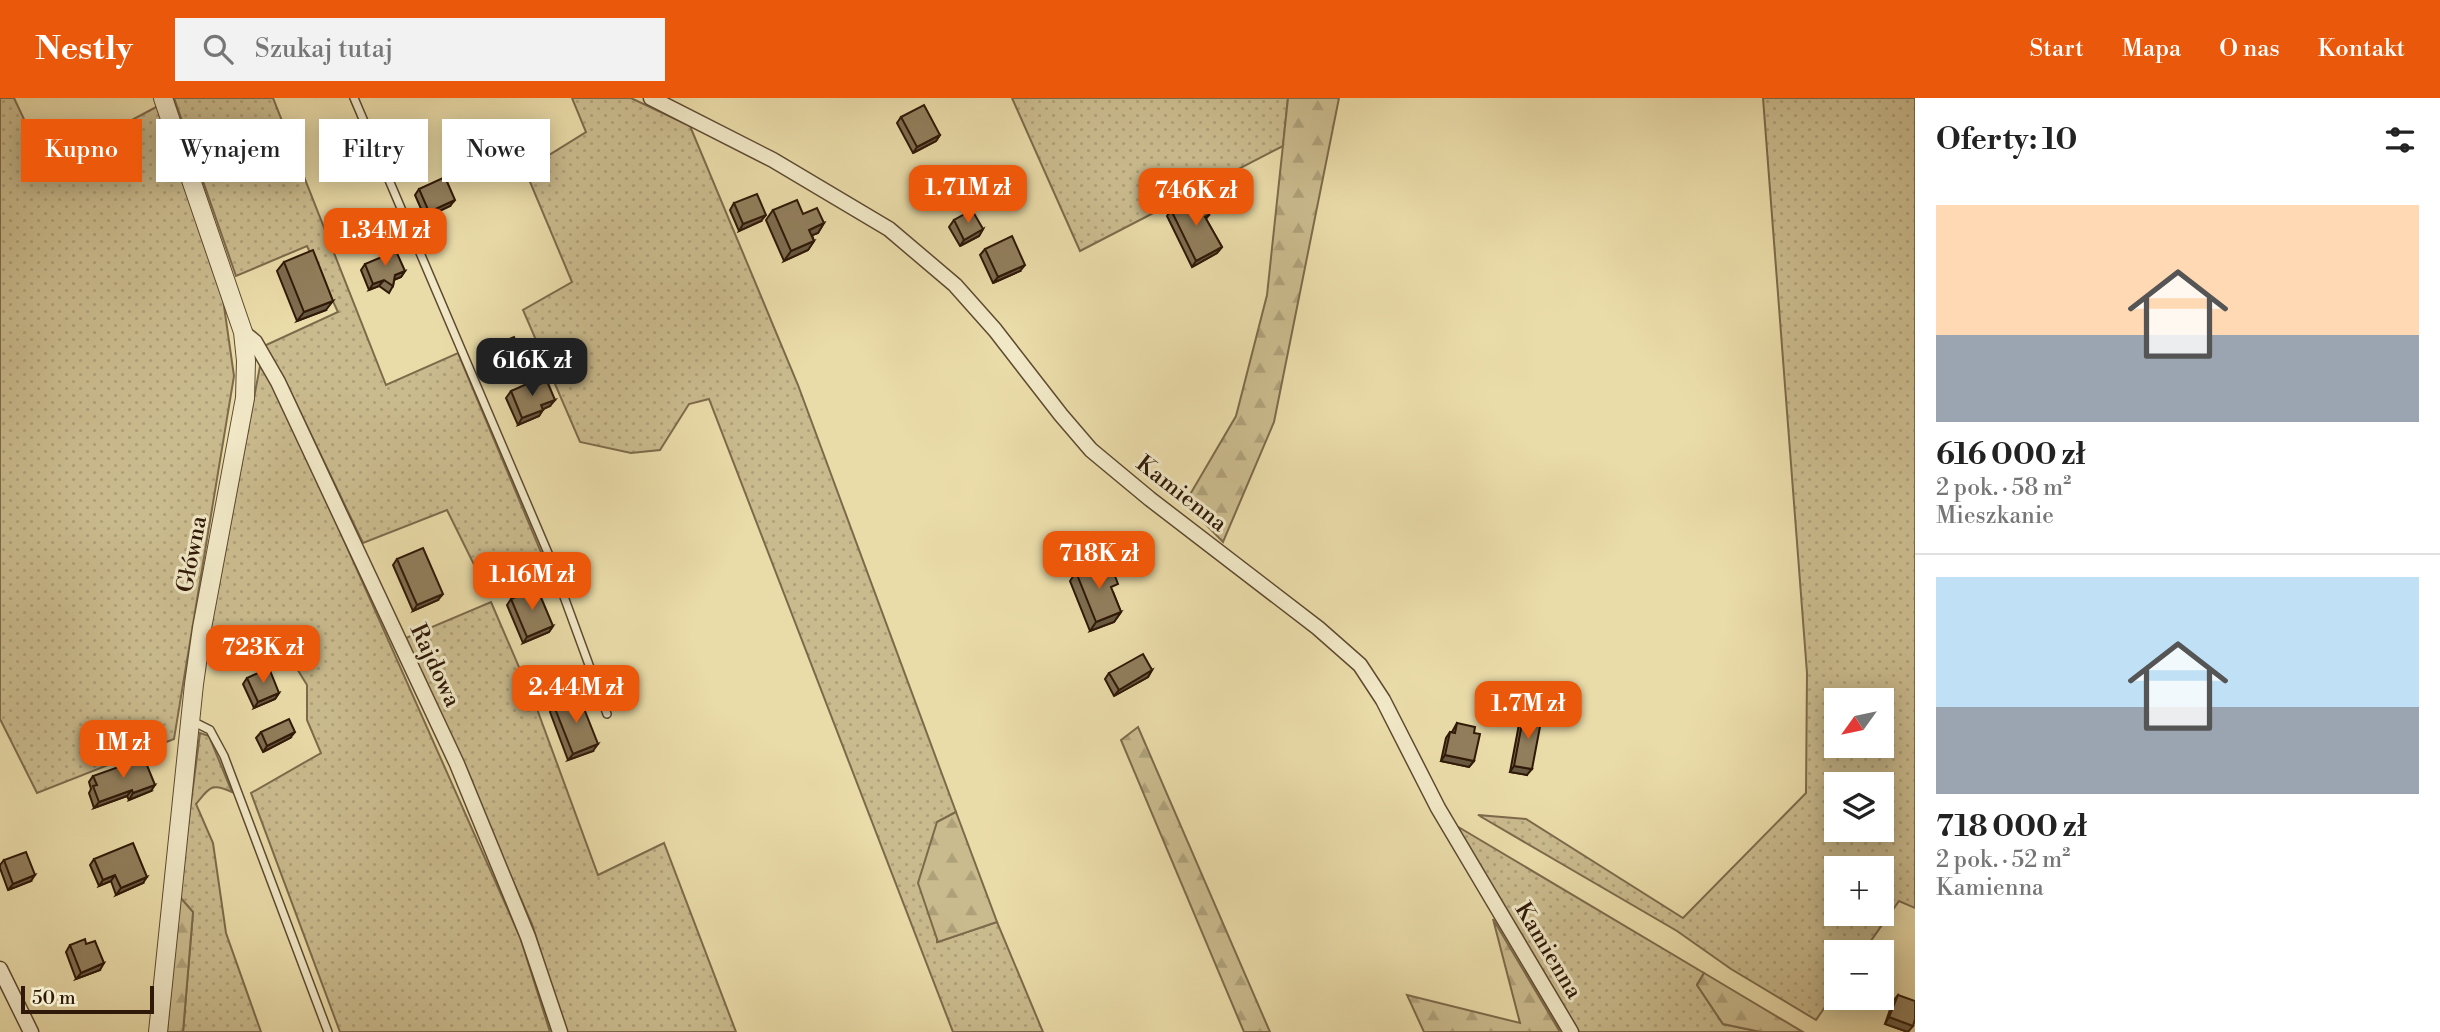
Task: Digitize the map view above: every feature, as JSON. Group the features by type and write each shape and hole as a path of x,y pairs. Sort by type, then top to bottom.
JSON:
{"street":[{"name":"Główna","path":"159,1032 202,628 245,398 246,361 243,332 163,98"},
{"name":"Kamienna","path":"651,98 774,160 889,229 963,294 1091,450 1150,499 1318,628 1360,665 1384,700 1438,808 1571,1032"},
{"name":"Rajdowa","path":"243,332 255,342 278,382 457,764 528,937 560,1032"},
{"path":"0,969 31,1032"}],"lane":[{"path":"354,98 548,552 607,714"},
{"path":"191,721 210,730 224,756 328,1032"}],"green space":[{"path":"0,98 14,98 24,119 21,119 21,182 142,182 142,119 134,119 158,106 162,119 156,119 156,182 184,182 223,299 234,376 174,739 37,793 0,719"},
{"path":"174,98 273,98 281,119 181,119"},
{"path":"572,98 631,98 690,126 798,385 956,812 937,822 937,942 997,922 1043,1032 953,1032 709,399 689,404 660,450 631,453 580,442 523,310 572,282 530,182 550,182 550,154 586,132"},
{"path":"1012,98 1288,98 1283,146 1080,251"},
{"path":"1288,98 1339,98 1274,422 1223,542 1185,503 1236,416 1267,295"},
{"path":"1763,98 1915,98 1915,908 1899,901 1894,908 1894,856 1824,856 1824,926 1881,926 1871,940 1824,940 1824,1008 1816,1020 1731,969 1677,931 1478,815 1526,819 1683,918 1806,793 1807,673"},
{"path":"305,179 386,385 458,353 548,569 490,597 447,510 363,543 285,380 264,346 338,312 307,246 236,276 203,182 305,182"},
{"path":"260,366 275,385 520,937 550,1032 340,1032 251,793 321,753 307,720 307,685 283,646 224,640 210,632"},
{"path":"491,602 537,709 598,875 664,843 736,1032 566,1032 532,924 406,638"},
{"path":"1138,727 1270,1032 1244,1032 1121,740"},
{"path":"200,733 209,736 232,792 219,787 211,788 196,804 213,843 226,933 261,1032 183,1032 193,912 179,896"},
{"path":"956,812 997,922 938,942 918,883 937,822"},
{"path":"1455,825 1704,973 1697,985 1723,1024 1761,1032 1579,1032"},
{"path":"179,896 193,912 183,1032 167,1032"},
{"path":"1493,919 1560,1032 1424,1032 1407,995 1520,1023"},
{"path":"1704,973 1803,1032 1761,1032 1723,1024 1697,985"}],"building":[{"path":"924,105 940,135 917,147 901,117"},
{"path":"442,178 442,182 447,182 455,200 429,212 419,189"},
{"path":"757,194 766,215 743,224 734,203"},
{"path":"1200,196 1209,215 1205,217 1222,247 1196,261 1171,210"},
{"path":"797,200 803,214 817,208 824,223 809,230 814,241 791,251 773,210"},
{"path":"972,210 983,229 964,240 954,220"},
{"path":"1012,236 1025,265 998,277 985,249"},
{"path":"313,250 333,301 304,312 284,262"},
{"path":"396,251 405,271 395,275 393,286 384,280 373,284 365,264"},
{"path":"514,337 520,354 498,363 491,347"},
{"path":"547,381 555,400 541,405 543,410 522,418 511,391 531,382 533,387"},
{"path":"423,548 443,594 417,605 397,559"},
{"path":"1101,562 1106,574 1113,571 1118,584 1111,587 1121,612 1096,622 1076,572"},
{"path":"537,588 553,626 527,637 511,599"},
{"path":"1143,654 1152,670 1119,690 1109,673"},
{"path":"269,668 279,693 258,702 247,678"},
{"path":"579,696 598,744 573,754 554,706"},
{"path":"1524,713 1542,716 1532,769 1514,766"},
{"path":"289,719 295,732 267,746 261,732"},
{"path":"1457,723 1475,727 1474,733 1480,734 1474,761 1445,755 1450,732 1455,733"},
{"path":"144,758 155,785 99,802 93,786 97,785 93,776"},
{"path":"133,843 147,877 121,888 115,875 103,880 94,859"},
{"path":"26,852 35,875 13,884 4,860"},
{"path":"85,939 86,944 95,941 104,963 81,973 70,945"},
{"path":"1898,995 1915,1001 1913,1026 1889,1017"}]}
